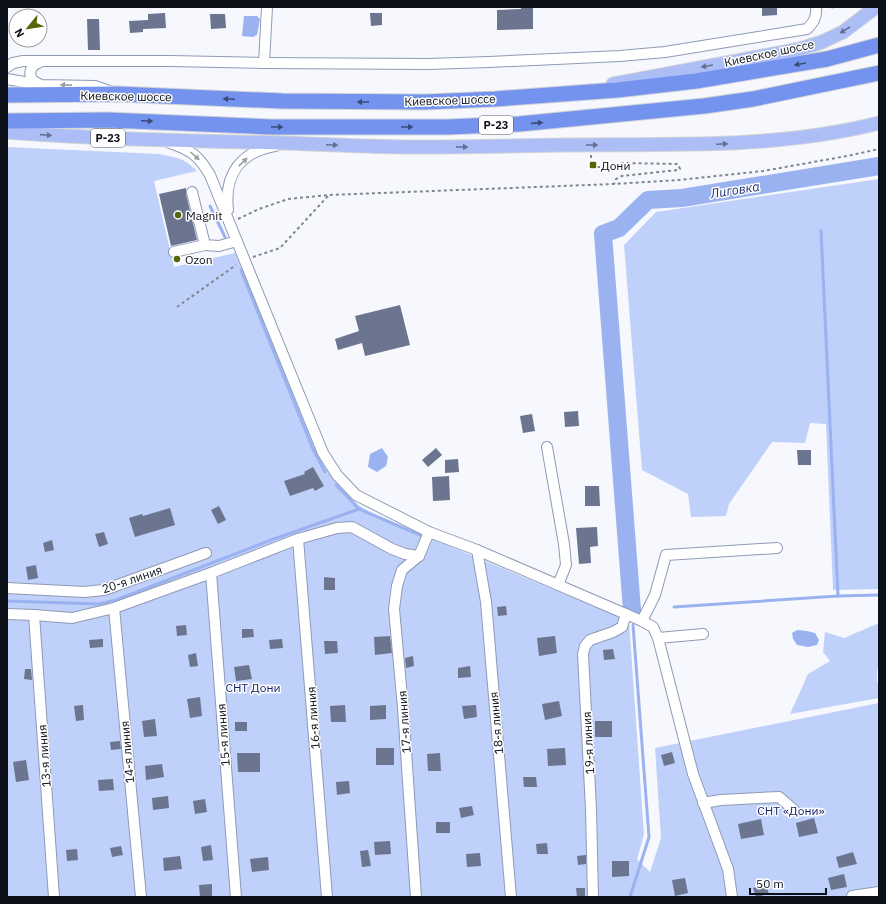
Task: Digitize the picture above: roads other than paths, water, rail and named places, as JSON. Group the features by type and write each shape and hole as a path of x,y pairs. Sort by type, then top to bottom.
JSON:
{"highway":[{"name":"Р-23","path":"556,95 696,81 827,59 879,45"},
{"name":"Р-23","path":"7,121 108,120 272,127 446,128 519,124 595,118 725,103 789,92 879,73"},
{"name":"Киевское шоссе","path":"7,95 118,94 282,101 425,102 556,95"}],"main road":[{"name":"Киевское шоссе","path":"556,95 800,49 822,42 843,32 876,7"},
{"name":"Р-23","path":"7,132 56,136 160,140 404,147 711,144 779,141 828,134 879,123"}],"street":[{"path":"264,63 267,7"},
{"path":"7,67 13,63 23,61 170,60 264,63 436,64 665,52 806,28 814,22 817,14 816,7"},
{"path":"40,62 33,65 30,70 30,76 32,80 41,85"},
{"path":"7,79 41,85 95,86 118,94"},
{"path":"160,140 189,150 200,160 210,175 323,453 337,475 356,495 429,532 478,550 653,627 658,638 693,774 728,869 732,897"},
{"path":"230,224 227,188 237,167 251,154 287,143"},
{"path":"192,192 205,245"},
{"path":"174,252 205,245 219,246 237,241"},
{"path":"547,447 564,544 566,564 558,585"},
{"path":"7,614 72,618 114,608 211,574 298,539 337,528 352,527 392,550 419,556 429,532"},
{"name":"16-я линия","path":"298,539 327,897"},
{"path":"642,621 655,595 666,555 777,548"},
{"name":"18-я линия","path":"478,550 486,602 511,897"},
{"name":"20-я линия","path":"7,588 84,592 104,590 206,553"},
{"name":"17-я линия","path":"416,897 403,708 394,608 397,586 402,570 419,556"},
{"name":"15-я линия","path":"211,574 236,897"},
{"name":"14-я линия","path":"114,608 141,897"},
{"name":"19-я линия","path":"594,897 583,654 585,646 590,640 613,632 622,627 626,614"},
{"name":"13-я линия","path":"34,615 54,897"},
{"path":"658,638 704,634"},
{"path":"703,803 720,800 779,797 794,810"},
{"path":"852,896 879,892"}],"waterway":[{"name":"Лиговка","path":"632,610 603,234 619,228 648,200 682,198 879,166"},
{"path":"210,206 225,237"},
{"path":"821,231 838,596"},
{"path":"241,270 312,447 325,472"},
{"path":"336,485 359,509 420,535"},
{"path":"7,601 99,604 116,600 271,540 359,509"},
{"path":"674,607 838,596 879,595"},
{"path":"630,897 649,837 633,625"}],"place":[{"name":"Дони","path":"593,165"},
{"name":"Magnit","path":"178,215"},
{"name":"Ozon","path":"177,259"}],"park label":[{"name":"СНТ Дони","path":"253,687"},
{"name":"СНТ «Дони»","path":"791,810"}]}
